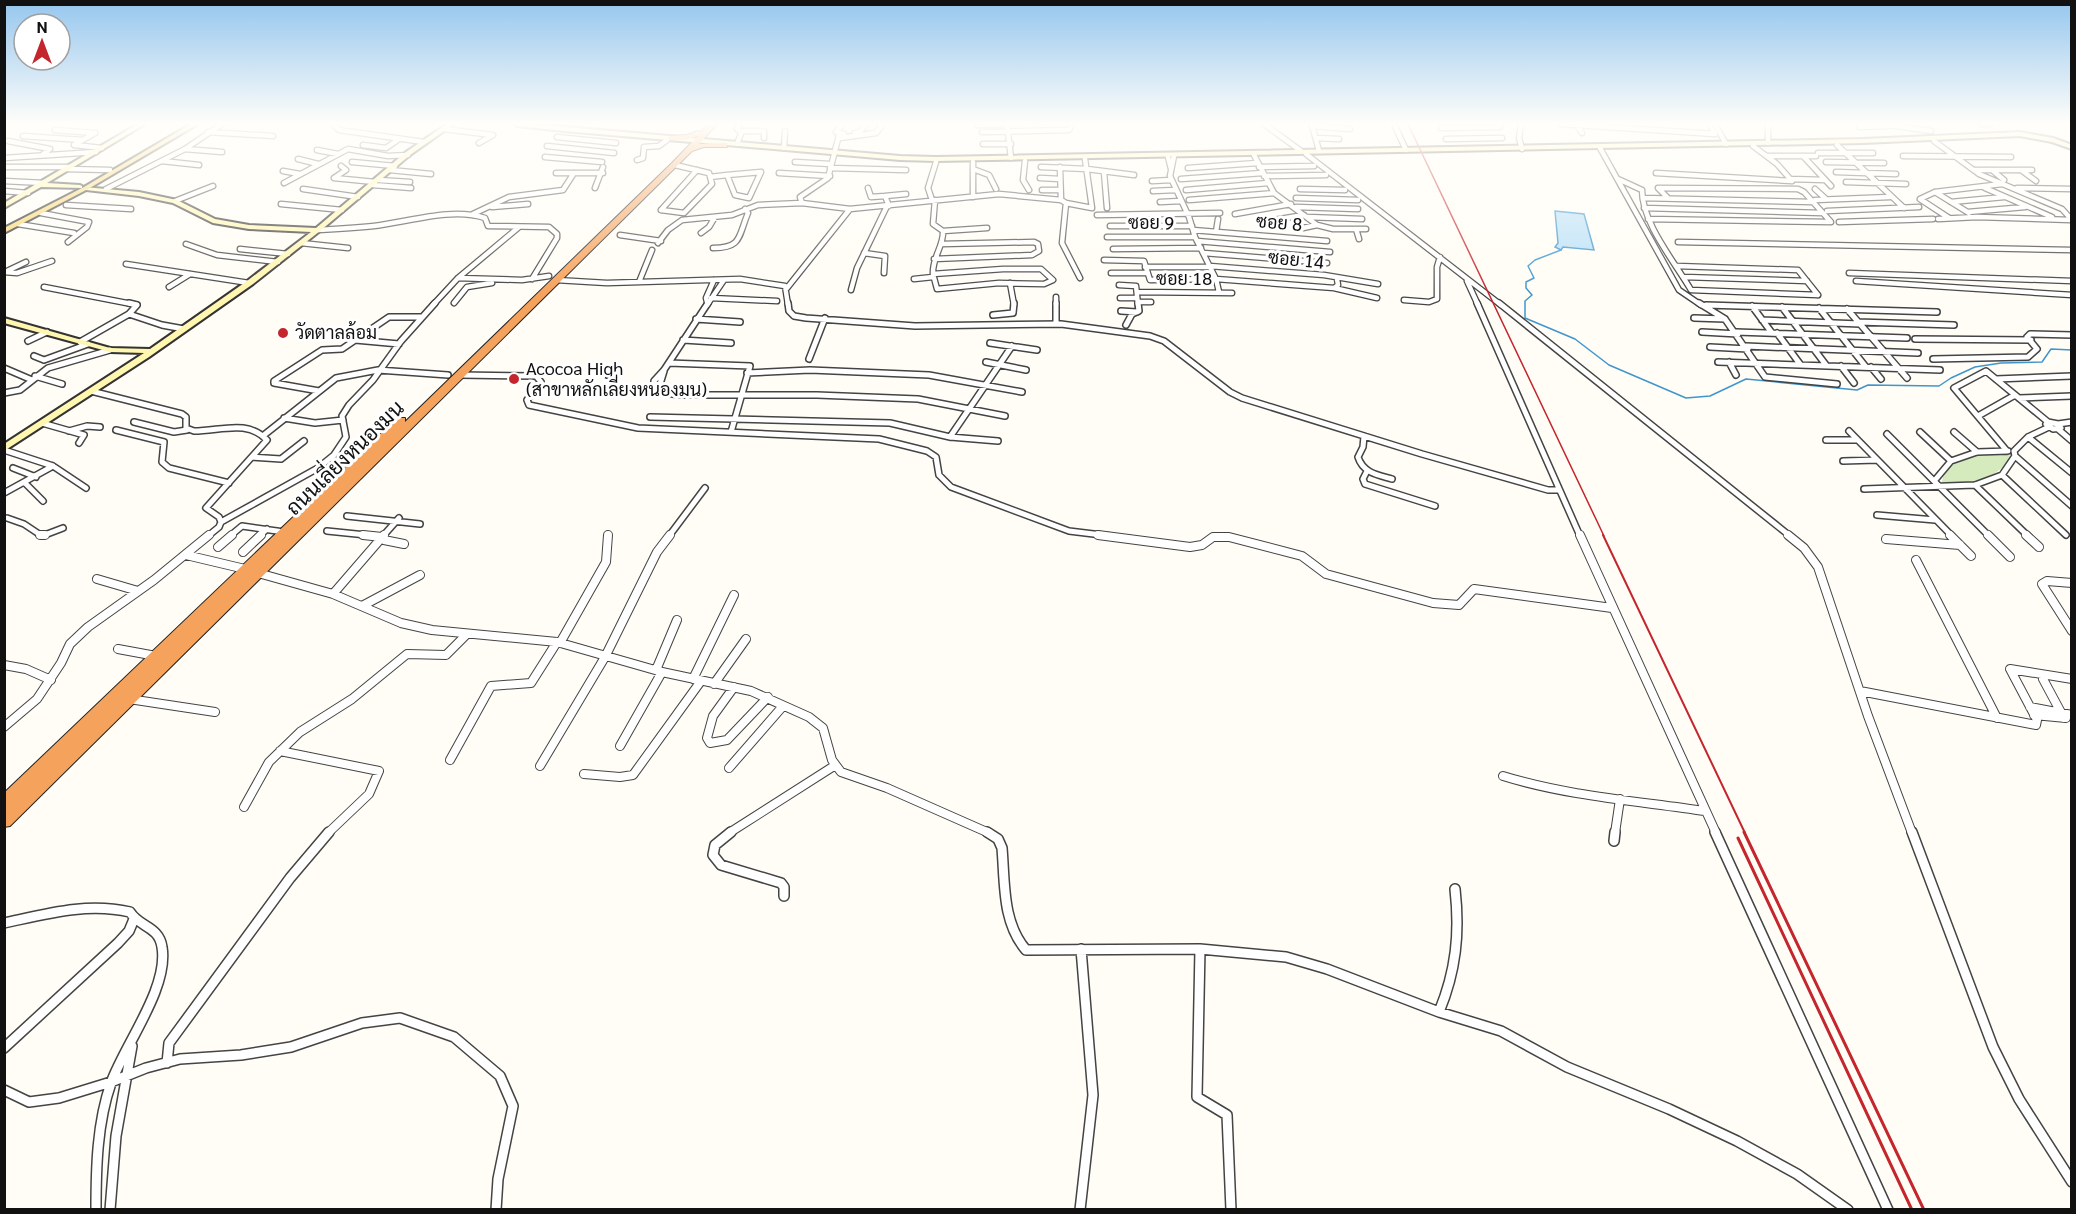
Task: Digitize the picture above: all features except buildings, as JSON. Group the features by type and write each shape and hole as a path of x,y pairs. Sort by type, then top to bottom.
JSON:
{"highway":[{"name":"ถนนเลี่ยงหนองมน","path":"4,803 156,656 251,571 653,181"},
{"name":"ถนนเลี่ยงหนองมน","path":"594,237 657,181"},
{"name":"ถนนเลี่ยงหนองมน","path":"4,821 129,699 251,571 284,532 342,483"}],"main road":[{"path":"5,205 48,181"},
{"path":"4,226 56,205 94,181"},
{"path":"4,231 96,181"},
{"path":"4,449 249,283 318,230 375,182"},
{"path":"41,185 106,189 175,201 213,221 249,227 318,230"},
{"path":"4,320 110,350 150,351"}],"street":[{"path":"106,189 123,181"},
{"path":"284,183 288,181"},
{"path":"361,181 411,185"},
{"path":"318,230 339,230 473,214 510,196 563,190 569,181"},
{"path":"595,188 599,181"},
{"path":"687,181 661,210 684,213 712,184 711,181"},
{"path":"729,181 735,195 749,198 757,181"},
{"path":"801,203 800,197 826,181"},
{"path":"930,181 928,188 932,200 933,224 943,231 987,228"},
{"path":"973,181 973,197"},
{"path":"995,181 996,189"},
{"path":"1023,181 1029,190"},
{"path":"1060,181 1063,201 1062,243 1080,278"},
{"path":"620,235 659,242 668,230 682,220 732,215 745,208 758,205 801,203 850,209 999,194 1063,201 1092,208 1089,181"},
{"path":"1105,181 1107,208"},
{"path":"1152,181 1159,181"},
{"path":"1171,181 1216,279 1219,292"},
{"path":"1341,181 1804,548 1818,567 1860,691 1993,1047 2019,1099 2072,1182"},
{"path":"1620,181 1642,190 1648,219 1691,290 1818,295 1798,270 1677,266"},
{"path":"1620,181 1679,290 1725,319 1737,333 1765,377 1837,384"},
{"path":"1827,181 1831,186"},
{"path":"1874,181 1916,219"},
{"path":"2000,181 2062,209 2071,220"},
{"path":"1846,182 1906,184"},
{"path":"1948,218 1920,199 1935,192 1982,187 2003,182"},
{"path":"4,183 41,185"},
{"path":"4,183 41,185"},
{"path":"1186,190 1268,183 1274,193 1317,225 1333,229 1366,229"},
{"path":"175,201 213,186"},
{"path":"1982,187 2057,219"},
{"path":"868,188 871,197 906,194"},
{"path":"1648,219 1830,223 1825,212 1814,201 1801,190 1795,189 1658,188 1668,198"},
{"path":"2013,188 2072,189"},
{"path":"303,189 358,197"},
{"path":"1300,189 1345,190"},
{"path":"1327,189 1331,208"},
{"path":"1815,189 1826,200"},
{"path":"1042,190 1060,190"},
{"path":"1153,191 1175,190"},
{"path":"1841,190 1850,199"},
{"path":"4,191 28,193"},
{"path":"1935,192 1977,217"},
{"path":"1190,200 1274,193"},
{"path":"777,205 783,196"},
{"path":"851,290 864,253 888,206 885,196"},
{"path":"1643,198 1814,201 1890,197"},
{"path":"1951,202 2006,197"},
{"path":"1296,198 1358,200"},
{"path":"1160,202 1181,201"},
{"path":"281,204 342,210"},
{"path":"487,207 528,204"},
{"path":"56,205 131,209"},
{"path":"66,205 111,208"},
{"path":"1235,214 1293,206 1358,209"},
{"path":"1968,212 2027,206"},
{"path":"1644,208 1825,212 1919,207"},
{"path":"713,248 730,248 735,245 748,213 745,208"},
{"path":"850,209 788,288 787,306 794,316 915,326 1056,324 1150,336 1164,341 1230,392 1364,436 1536,486 1559,490"},
{"path":"1097,215 1220,213"},
{"path":"35,214 89,222 87,227 68,242"},
{"path":"473,214 485,218 488,226 549,227 557,234 531,279"},
{"path":"1267,221 1306,216 1362,219"},
{"path":"701,232 709,227 714,217"},
{"path":"1839,222 1977,217 2071,220"},
{"path":"1216,232 1218,219"},
{"path":"980,228 981,220"},
{"path":"1856,222 1864,227"},
{"path":"18,224 74,233"},
{"path":"1240,234 1241,225"},
{"path":"1303,228 1317,225"},
{"path":"4,727 37,699 51,680 70,644 88,627 186,555 219,527 221,522 250,509 322,467 343,445 346,437 342,416 349,405 422,317 458,278 519,226"},
{"name":"ซอย 8","path":"1110,226 1193,228 1327,241"},
{"path":"1264,236 1265,229"},
{"path":"1333,229 1335,236"},
{"path":"1356,229 1359,239"},
{"path":"914,279 933,275 1003,269 1041,269 1053,280 1044,287 1010,283 937,289 933,275 934,259 942,244 943,231"},
{"name":"ซอย 9","path":"1107,237 1196,239 1330,252"},
{"path":"934,259 1032,255 1039,251 1038,244 1034,242 942,244"},
{"path":"186,243 193,249 215,255 278,262"},
{"path":"301,243 348,248"},
{"path":"1664,243 2072,250"},
{"path":"240,249 288,254"},
{"path":"1113,249 1202,250 1327,263"},
{"path":"639,282 652,250"},
{"path":"864,253 883,254 885,256 884,273"},
{"path":"1404,300 1429,302 1437,299 1437,267 1440,257"},
{"path":"1104,260 1145,267"},
{"path":"5,272 17,273 52,261"},
{"path":"5,272 26,262"},
{"path":"126,264 249,283"},
{"name":"ซอย 14","path":"1145,267 1210,266 1324,275 1337,279 1378,284"},
{"path":"1111,273 1145,267"},
{"path":"1145,267 1150,280 1216,279 1334,288 1377,298"},
{"path":"1849,273 1962,279 2072,281"},
{"path":"169,287 190,274"},
{"path":"1864,274 1870,282"},
{"path":"1684,277 1807,281"},
{"path":"458,278 552,278 607,283 724,280 756,281 788,288"},
{"path":"454,303 467,287 500,279"},
{"path":"1334,288 1338,285 1337,279"},
{"path":"1466,279 1612,608 1888,1209"},
{"path":"1962,279 1970,289"},
{"path":"714,280 696,319 669,363 654,381 654,391 664,394 740,396 817,394 918,399 1005,416"},
{"path":"713,298 724,280"},
{"path":"1856,281 2072,295"},
{"path":"993,315 1013,312 1014,297 1010,283"},
{"path":"1119,285 1136,286 1137,312"},
{"path":"34,356 44,360 84,343 129,314 137,305 44,287"},
{"name":"ซอย 18","path":"1137,298 1232,293"},
{"path":"1056,297 1056,324"},
{"path":"706,300 713,298 777,301"},
{"path":"1120,298 1137,298 1151,302"},
{"path":"1703,305 1937,312"},
{"path":"1752,306 1800,364"},
{"path":"1782,307 1826,365"},
{"path":"1819,309 1853,351 1881,379"},
{"path":"1847,309 1908,378"},
{"path":"1121,311 1137,312"},
{"path":"1126,325 1132,314 1137,312"},
{"path":"129,314 162,325 184,329"},
{"path":"319,391 274,383 274,381 322,350 342,349 389,317 422,317"},
{"path":"809,359 825,318"},
{"path":"1694,318 1725,319"},
{"path":"696,319 740,322"},
{"path":"1762,320 1954,326"},
{"path":"28,341 47,332"},
{"path":"1702,332 1907,338"},
{"path":"1933,358 2028,357 2037,349 2027,337 2030,334 2072,336"},
{"path":"1915,339 2031,340"},
{"path":"355,340 399,344"},
{"path":"683,340 730,343"},
{"path":"990,343 1037,350"},
{"path":"950,437 1012,346"},
{"path":"1710,347 1918,353"},
{"path":"6,392 20,390 48,368 110,350"},
{"path":"986,362 1026,370"},
{"path":"1718,362 1940,370"},
{"path":"1729,362 1736,375"},
{"path":"669,363 750,366 731,432"},
{"path":"1841,366 1854,383"},
{"path":"4,368 62,384"},
{"path":"264,435 336,378 381,369 454,375 536,376 541,382 527,400 529,405 622,426 860,437 879,439 927,452 936,457 939,475 951,487 1069,531 1190,547 1202,545 1213,537 1229,537 1302,556 1326,574 1433,603 1459,605 1474,589 1612,608"},
{"path":"747,373 810,370 929,375 1022,392"},
{"path":"2072,441 2058,427 2049,424 1986,371 1954,388 2012,452 2072,506"},
{"path":"1996,379 2072,376"},
{"path":"91,391 182,414 186,417 187,430"},
{"path":"1978,416 2017,396 2072,396"},
{"path":"651,417 890,423 950,437 998,441"},
{"path":"284,418 315,423 343,420"},
{"path":"134,422 174,432 230,426 264,435 267,440 206,508 221,522"},
{"path":"2058,427 2072,422"},
{"path":"42,423 84,435 79,443"},
{"path":"1864,489 1937,483 1975,485 2002,475 2012,452 2028,437 2049,424"},
{"path":"69,431 87,426 100,427"},
{"path":"116,430 164,442 162,462 168,468 229,483"},
{"path":"1849,431 1971,556"},
{"path":"1920,432 1951,461"},
{"path":"1954,432 1977,452"},
{"path":"1887,434 2010,557"},
{"path":"1364,436 1358,460 1367,471 1392,480"},
{"path":"2028,437 2072,473"},
{"path":"1826,440 1857,440"},
{"path":"252,458 281,459 304,441"},
{"path":"4,449 53,466 86,488"},
{"path":"1937,483 1951,461 1977,452 2012,452"},
{"path":"1842,462 1877,460"},
{"path":"4,494 53,466"},
{"path":"13,468 36,477"},
{"path":"1367,471 1363,479 1365,484 1435,506"},
{"path":"2002,475 2066,535"},
{"path":"25,483 43,501"},
{"path":"1975,485 2039,547"},
{"path":"540,766 605,657 657,552 705,488"},
{"path":"1877,515 1935,520"},
{"path":"347,516 420,524"},
{"path":"5,518 24,524 42,536 63,528"},
{"path":"333,594 398,520"},
{"path":"218,547 242,526 284,532"},
{"path":"243,552 267,530"},
{"path":"327,531 382,537 384,540 404,544"},
{"path":"450,760 491,686 531,683 559,642 606,562 608,535"},
{"path":"1886,539 1960,545"},
{"path":"186,555 333,594 401,623 432,630 559,642 605,657 768,697 809,717 823,728 834,766 841,772 887,788 985,831 998,839 1002,848 1011,929 1018,943 1026,950 1200,949 1286,957 1327,969 1439,1012 1501,1031 1567,1068 1669,1109 1727,1136 1797,1174 1848,1209"},
{"path":"1916,560 1997,718"},
{"path":"362,606 420,575"},
{"path":"97,579 138,591"},
{"path":"2072,583 2047,581 2042,584 2072,631"},
{"path":"584,774 620,777 633,775 697,680 734,595"},
{"path":"620,746 659,671 677,620"},
{"path":"244,807 269,762 300,732 359,693 407,654 446,655 467,634"},
{"path":"714,684 746,639"},
{"path":"118,649 156,656"},
{"path":"4,665 26,669 51,680"},
{"path":"1860,691 2036,725 2034,715 2010,669 2072,679"},
{"path":"2043,679 2067,716"},
{"path":"734,687 713,716 707,738 710,742 727,740 768,697"},
{"path":"129,699 215,712"},
{"path":"729,768 783,706"},
{"path":"2030,707 2067,716"},
{"path":"2034,715 2067,716"},
{"path":"166,1063 169,1043 290,878 322,839 369,794 379,771 280,751"},
{"path":"784,896 784,887 781,884 721,865 713,855 715,845 734,828 834,766"},
{"path":"1503,776 1522,782 1620,799 1705,811"},
{"path":"1614,841 1620,799"},
{"path":"1439,1012 1455,969 1458,924 1455,889"},
{"path":"4,923 95,908 120,909 130,912 134,919 149,922 159,934 165,953 158,980 134,1037 111,1082 97,1162 96,1209"},
{"path":"4,1048 118,943 129,931 134,919"},
{"path":"1080,1209 1094,1095 1081,949"},
{"path":"1200,949 1197,1098 1204,1104 1221,1109 1227,1115 1232,1209"},
{"path":"4,1090 29,1102 59,1098 166,1063 291,1047 362,1023 399,1018 454,1037 500,1076 513,1106 498,1179 496,1209"},
{"path":"110,1209 116,1136 134,1037"}],"green space":[{"path":"1987,454 2009,454 2010,456 1999,471 1990,476 1961,483 1942,482 1947,469 1958,461"}],"water":[{"path":"1555,211 1584,214 1594,250 1563,247 1561,250 1555,247 1558,243"}],"waterway":[{"path":"1561,250 1535,260 1528,266 1534,278 1526,282 1526,288 1532,295 1525,301 1525,318 1575,339 1609,365 1686,398 1710,396 1746,379 1857,390 1868,385 1939,386 1975,367 2001,363 2042,362 2051,349 2072,350"}],"railway":[{"path":"1435,181 1604,536"},
{"path":"1603,535 1745,833"},
{"path":"1744,832 1924,1210"},
{"path":"1738,838 1912,1210"}],"place":[{"name":"วัดตาลล้อม","path":"283,333"},
{"name":"Acocoa High (สาขาหลักเลี่ยงหนองมน)","path":"514,379"}]}
